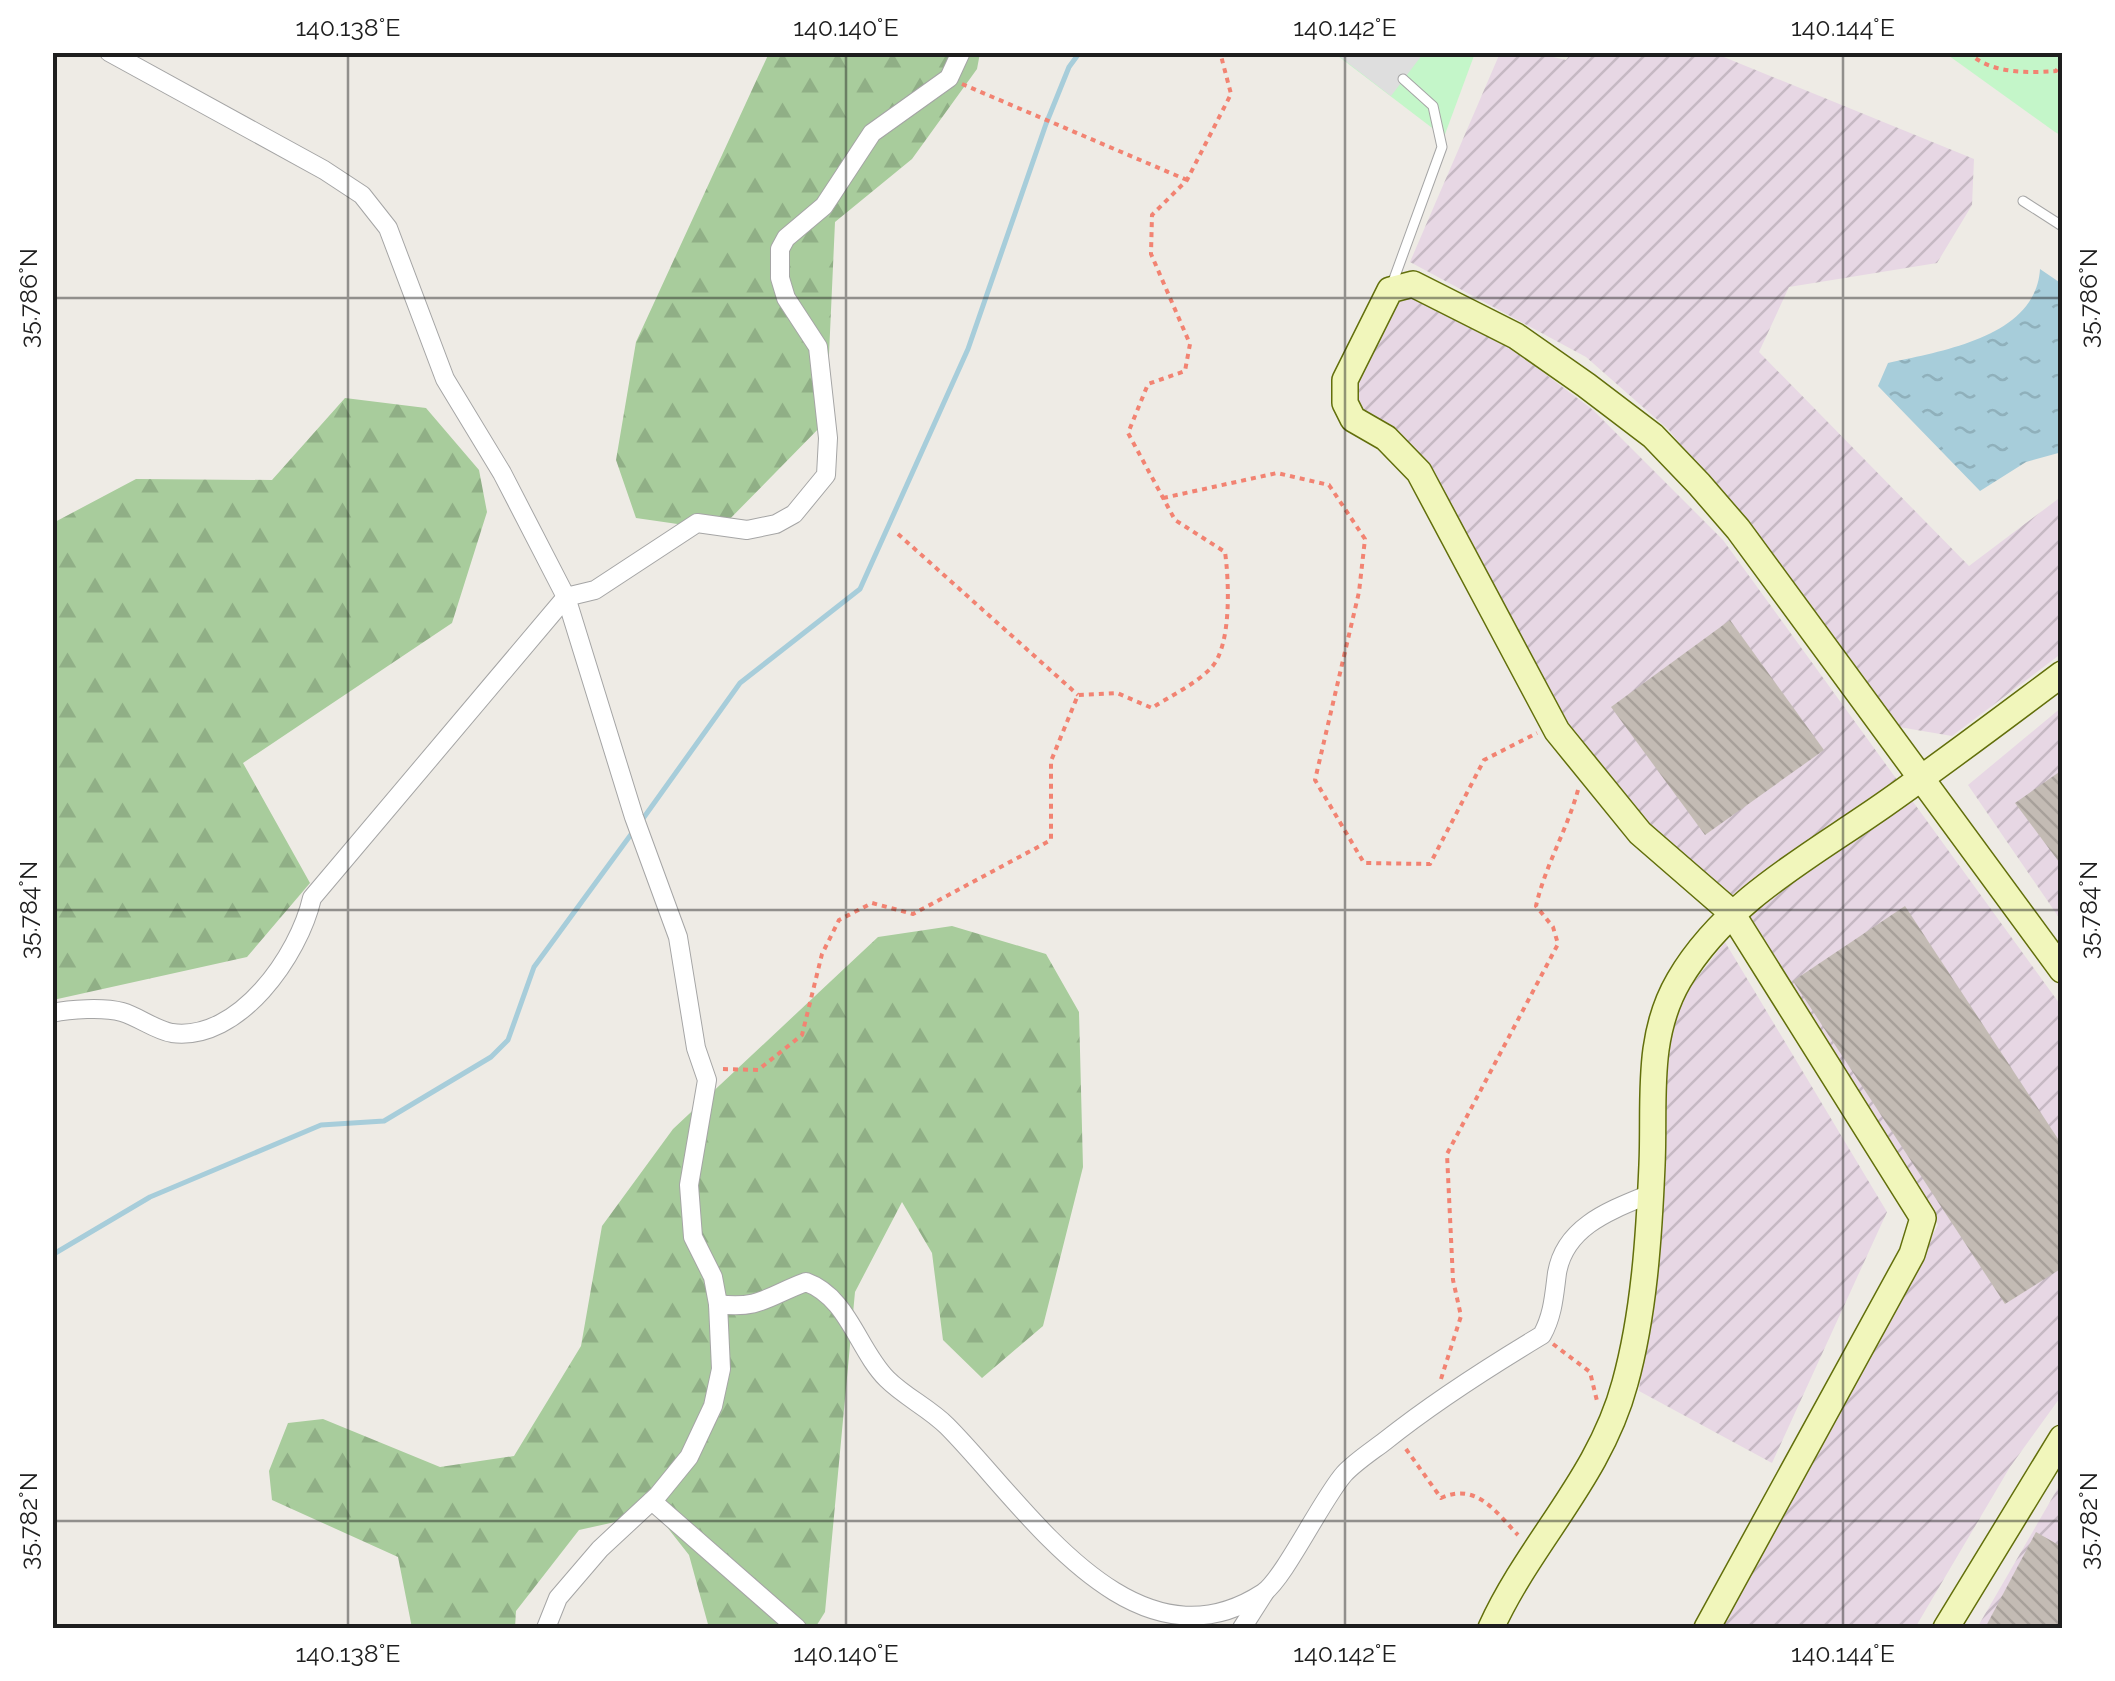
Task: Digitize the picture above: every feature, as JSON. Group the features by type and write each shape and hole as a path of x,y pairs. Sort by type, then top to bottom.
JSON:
{"street":[{"path":"108,52 362,195 388,228 445,378 502,473 566,597 634,816 678,937 707,1080 689,1184 693,1236 713,1277 718,1304 721,1369 712,1406 689,1457 558,1598 546,1628"},
{"path":"52,1014 120,1012 168,1032 201,1035 233,1016 267,983 298,941 312,898 566,597 595,590 697,523 747,530 776,524 794,514 826,476 828,438 818,347 786,298 780,250 786,238 824,206 872,132 949,78 961,52"},
{"path":"1706,1628 1912,1254 1924,1218 1731,912 1640,833 1553,724 1420,472 1386,438 1353,418 1345,403 1346,380 1390,290 1413,284 1516,336 1653,436 1738,529 2062,970"},
{"path":"1491,1628 1576,1495 1606,1436 1624,1386 1637,1333 1650,1194 1651,1088 1661,1025 1678,982 1731,912 2062,674"},
{"path":"1242,1628 1344,1474 1433,1402 1542,1335 1551,1318 1558,1268 1571,1240 1603,1214 1650,1194"},
{"path":"718,1304 739,1307 768,1302 806,1282 817,1286 835,1303 886,1379 945,1424 1042,1532 1126,1598 1160,1614 1205,1616 1265,1592"},
{"path":"1946,1628 2062,1438"},
{"path":"652,1501 797,1628"}],"lane":[{"path":"1390,290 1442,147 1433,106 1403,79"},
{"path":"2022,201 2062,226"}],"path":[{"path":"898,534 1078,696 1117,693 1152,708 1213,666 1225,628 1230,581 1225,552 1175,520 1128,433 1148,384 1185,371 1190,344 1151,254 1152,215 1187,180 1231,94 1220,52"},
{"path":"1968,52 1980,64 2028,73 2056,71 2062,62"},
{"path":"949,78 1187,180"},
{"path":"1164,498 1277,473 1329,485 1364,540 1359,592 1315,780 1364,863 1430,864 1484,760 1553,724"},
{"path":"703,1068 758,1070 802,1035 822,954 840,920 872,903 913,914 1051,840 1050,761 1078,696"},
{"path":"1433,1402 1461,1316 1453,1280 1447,1154 1558,944 1553,927 1536,906 1542,880 1566,832 1584,767"},
{"path":"1542,1335 1590,1372 1606,1436"},
{"path":"1394,1434 1440,1498 1456,1491 1482,1497 1536,1553"}],"shaded area":[{"path":"1572,52 1714,53 1974,159 1972,205 1937,263 1789,287 1759,352 1969,566 2062,496 2062,653 1952,736 1899,727 1669,430 1586,357 1410,262 1500,53 1536,53 1566,60"},
{"path":"1335,53 1422,55 1391,96"},
{"path":"1403,293 1504,343 1593,410 1723,540 2062,1007 2062,1395 2010,1467 1915,1628 1719,1628 1938,1225 1745,910 1632,813 1559,724 1451,509 1361,415 1354,396 1355,380"},
{"path":"2062,707 2062,922 1968,785"},
{"path":"1725,942 1887,1212 1772,1463 1639,1391 1665,1161 1664,1071 1680,1000"},
{"path":"2062,1481 2062,1628 1977,1628"}],"green space":[{"path":"769,53 980,53 977,69 912,159 835,222 826,421 719,530 636,518 616,460 636,342"},
{"path":"1334,53 1475,53 1444,137"},
{"path":"1945,53 2062,53 2062,136 2055,132"},
{"path":"345,398 426,408 479,470 487,512 452,623 243,763 310,883 247,957 53,1000 53,523 136,479 272,480"},
{"path":"952,926 1046,954 1079,1012 1083,1167 1043,1326 982,1378 943,1340 932,1253 902,1202 855,1292 825,1612 815,1628 709,1628 689,1555 656,1513 579,1530 516,1611 515,1628 412,1628 398,1557 272,1500 269,1471 288,1423 323,1419 440,1467 514,1456 581,1346 602,1226 673,1129 878,937"}],"water":[{"path":"2040,269 2062,284 2062,452 2026,462 1980,491 1878,386 1888,363 1958,346 2004,325 2022,311 2034,292"}],"building":[{"path":"1730,620 1824,750 1705,835 1611,707"},
{"path":"2062,770 2062,866 2015,803"},
{"path":"1905,906 2062,1145 2062,1268 2005,1304 1793,981"},
{"path":"2036,1532 2062,1547 2062,1628 1985,1628"}],"waterway":[{"path":"642,820 740,683 860,589 968,349 1046,124 1069,67 1080,52"},
{"path":"52,1255 150,1197 321,1125 384,1121 491,1057 508,1040 534,967 635,829"}]}
